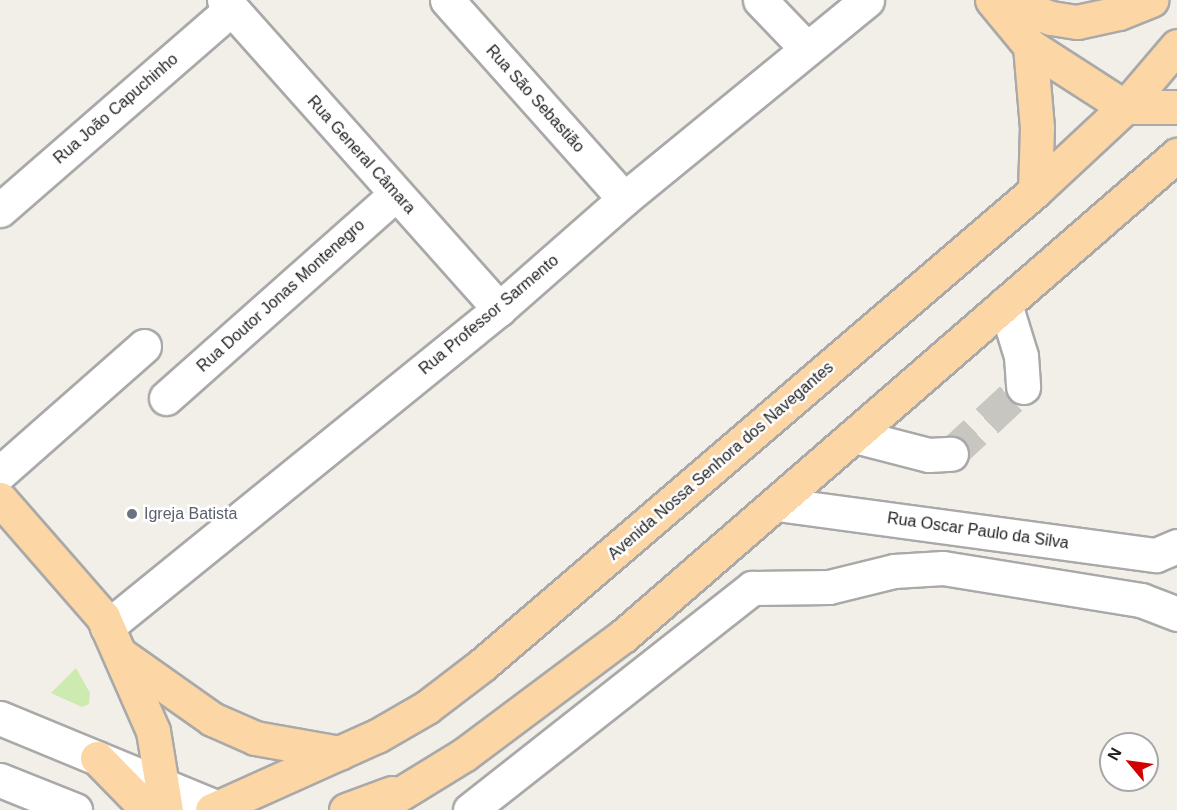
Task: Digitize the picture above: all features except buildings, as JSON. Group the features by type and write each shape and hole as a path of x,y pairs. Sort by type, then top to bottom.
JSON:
{"main road":[{"path":"992,0 1030,46 1125,107 1177,107"},
{"path":"1002,0 1077,22 1119,13 1151,0"},
{"path":"1030,46 1037,127 1035,191"},
{"name":"Avenida Nossa Senhora dos Navegantes","path":"214,809 342,753 427,707 482,665 1035,191 1125,107 1177,46"},
{"path":"374,810 465,754 623,636 1177,155"},
{"path":"0,499 114,640 212,719 255,738 342,753"},
{"path":"114,640 153,731 159,801"},
{"path":"346,810 414,786"}],"street":[{"name":"Rua São Sebastião","path":"447,0 624,199"},
{"path":"760,0 806,48"},
{"name":"Rua Professor Sarmento","path":"114,640 500,309 624,199 867,0"},
{"name":"Rua General Câmara","path":"228,4 500,309"},
{"name":"Rua João Capuchinho","path":"0,210 228,4"},
{"name":"Rua Doutor Jonas Montenegro","path":"166,398 396,194"},
{"path":"1005,304 1021,356 1023,387"},
{"path":"0,473 144,346"},
{"path":"855,436 928,455 951,454"},
{"name":"Rua Oscar Paulo da Silva","path":"777,504 1156,555 1177,546"},
{"path":"470,810 752,588 829,587 894,571 943,568 1141,600 1177,614"},
{"path":"0,718 97,758 159,801 214,809"},
{"path":"0,780 75,810"}],"green space":[{"path":"76,668 90,693 89,704 82,707 51,693"}],"tunnel":[{"path":"951,454 1023,387"}],"place":[{"name":"Igreja Batista","path":"132,514"}]}
